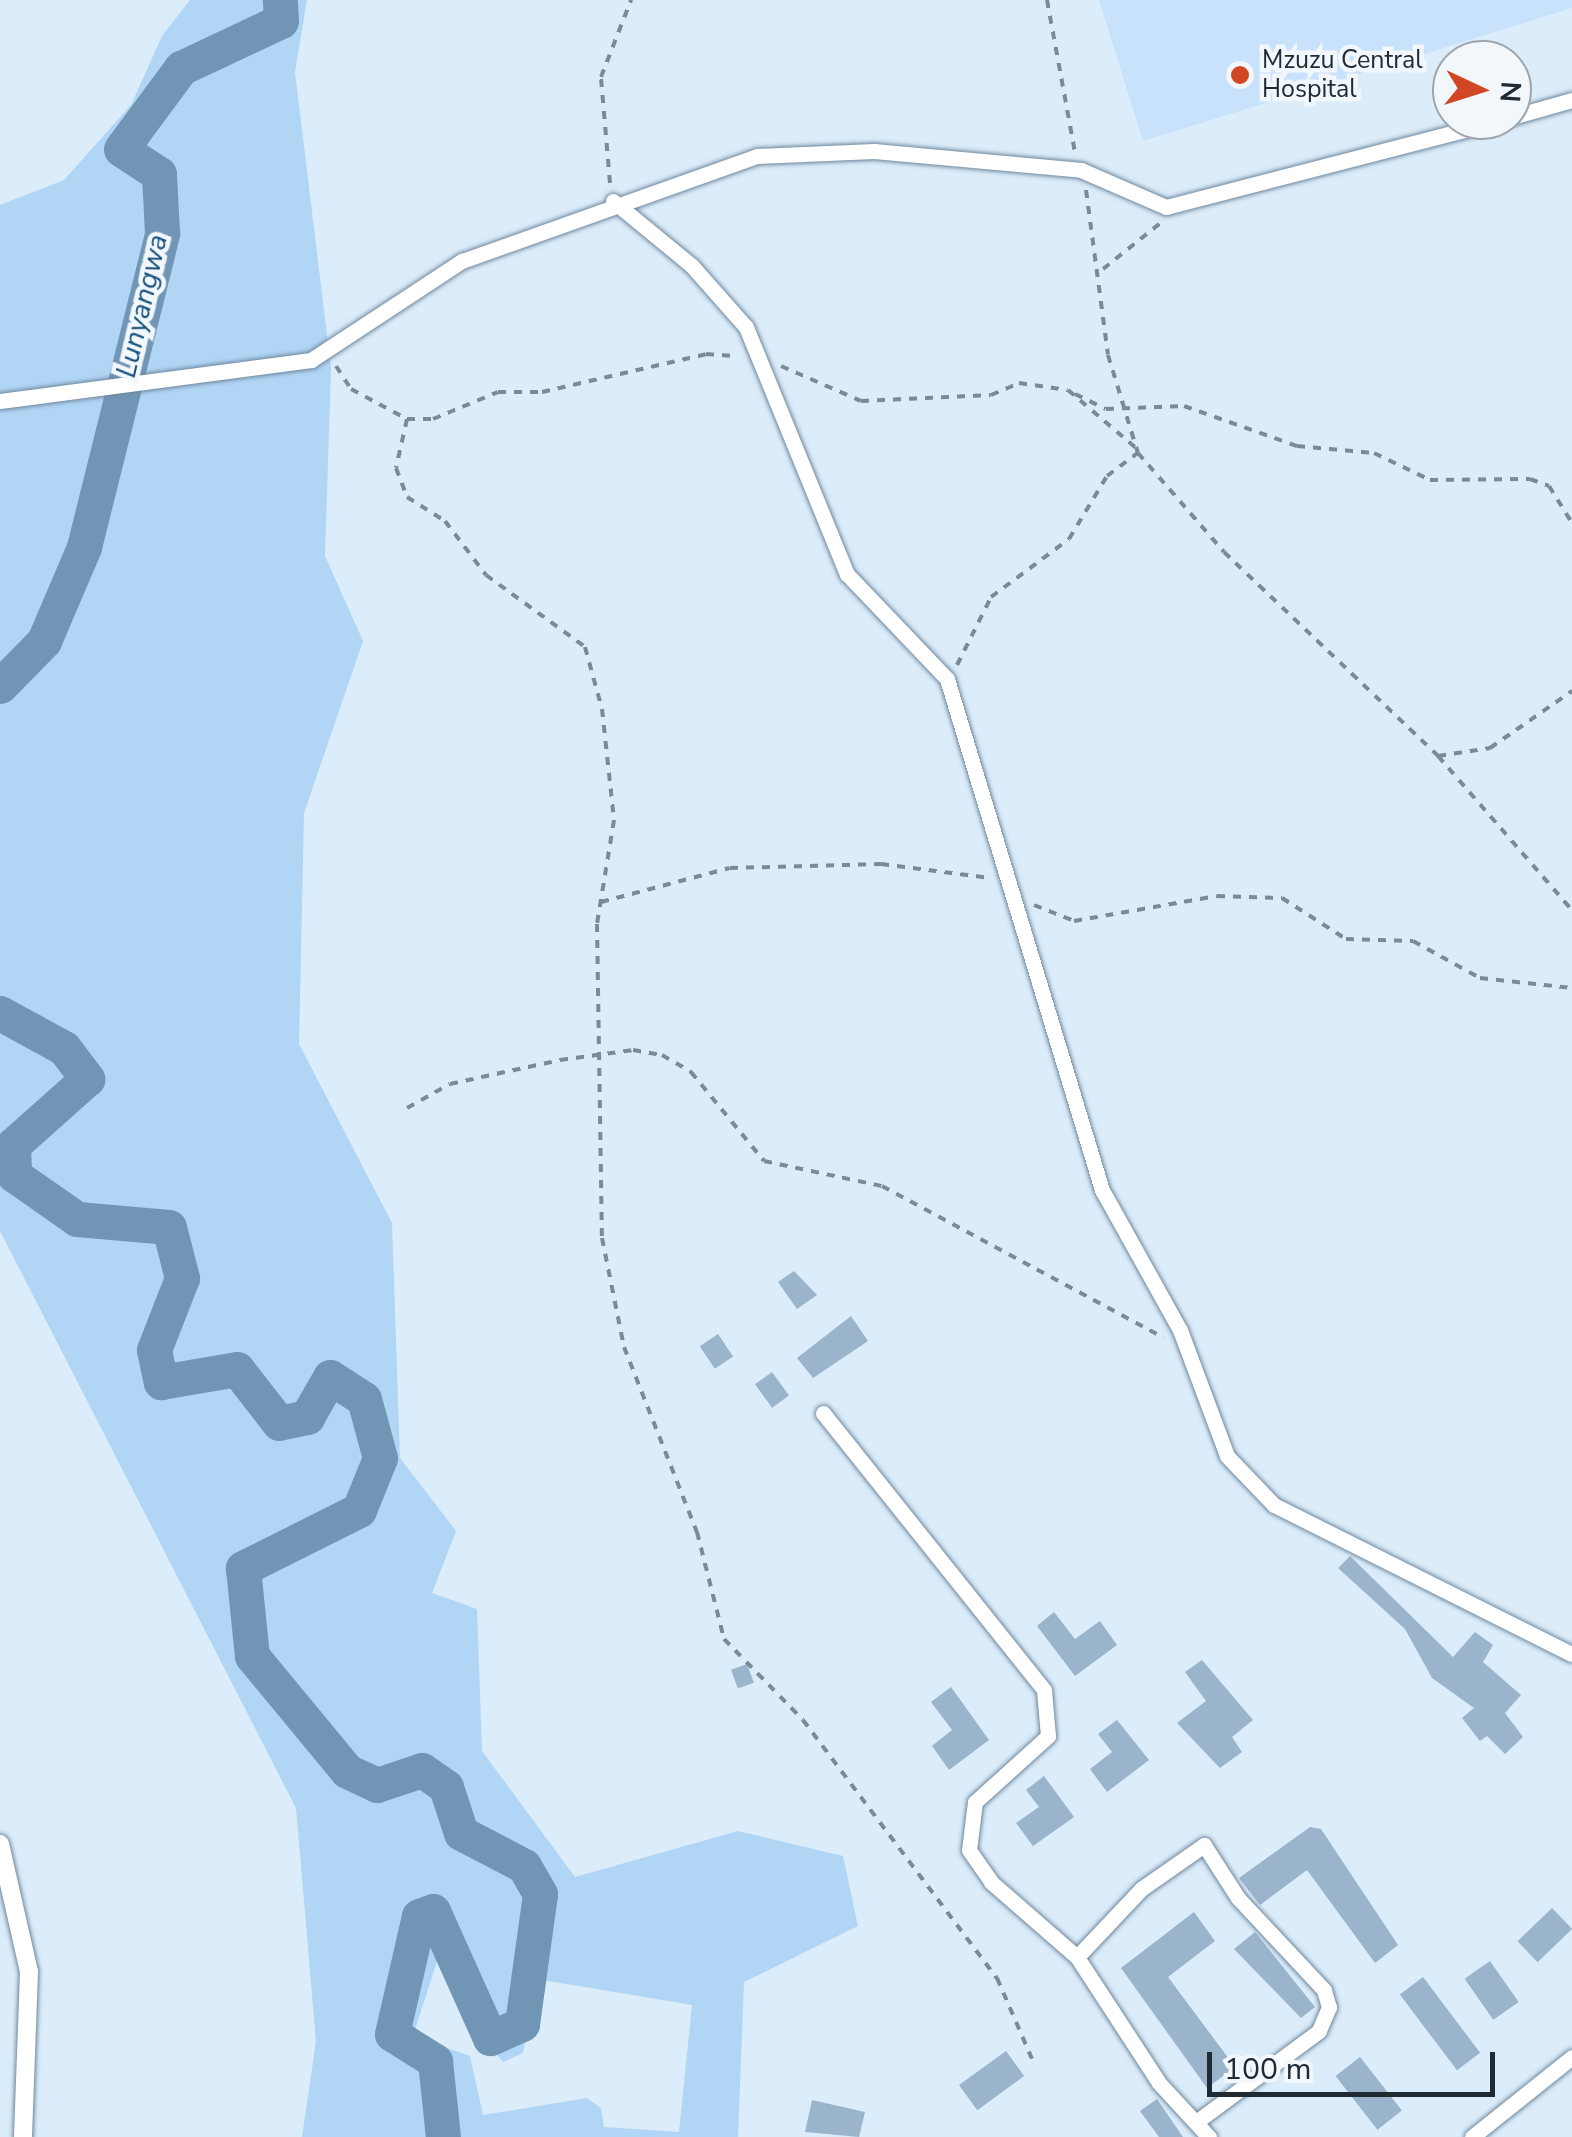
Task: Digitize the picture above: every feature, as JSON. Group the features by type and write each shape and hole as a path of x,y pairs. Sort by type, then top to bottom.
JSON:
{"street":[{"path":"1532,111 1572,100"},
{"path":"0,401 329,353 462,261 697,170 810,149 1081,170 1166,207 1432,138"},
{"path":"613,201 704,277 746,327 847,574 947,680 1102,1190 1186,1348 1210,1422 1251,1491 1572,1654"},
{"path":"824,1412 1044,1690 1048,1736 975,1802 969,1850 992,1882 1076,1957 1159,2083 1209,2137"},
{"path":"0,1844 29,1972 22,2137"},
{"path":"1076,1957 1142,1888 1204,1845 1238,1898 1324,1990 1329,2007 1319,2031 1196,2122"},
{"path":"1472,2137 1572,2057"}],"path":[{"path":"613,201 601,77 631,0"},
{"path":"1047,0 1058,95 1081,170 1103,269 1108,355 1137,451"},
{"path":"1103,269 1162,224 1166,207"},
{"path":"329,353 351,389 407,419 706,354 757,357 861,401 991,394 1019,383 1068,390 1106,410 1124,405 1184,406 1296,446 1374,454 1430,480 1530,480 1549,486 1572,523"},
{"path":"1068,390 1137,451 1224,552 1438,756 1572,910"},
{"path":"407,419 396,468 407,497 445,522 486,575 585,647 612,789 601,902 595,1061 605,1120 602,1238 624,1346 650,1394 724,1639 804,1720 996,1978 1032,2058"},
{"path":"947,680 991,598 1070,539 1107,476 1137,451"},
{"path":"1438,756 1490,748 1572,691"},
{"path":"601,902 730,868 881,864 1008,881"},
{"path":"1016,897 1074,921 1216,896 1282,898 1346,939 1413,942 1480,978 1572,988"},
{"path":"408,1108 450,1084 595,1061 633,1050 681,1063 764,1161 882,1186 1186,1348"}],"shaded area":[{"path":"190,0 307,0 295,72 331,368 325,556 363,641 304,813 299,1044 392,1223 400,1458 456,1531 432,1593 477,1609 482,1751 575,1877 738,1831 843,1856 858,1926 744,1982 738,2137 302,2137 316,2041 296,1808 0,1231 0,205 64,180 131,105 162,36","holes":["440,1952 474,2027 503,2062 523,2053 537,1979 692,2005 679,2132 604,2127 601,2108 587,2098 483,2115 470,2056 413,2036"]},
{"name":"Mzuzu Central Hospital","path":"1099,0 1572,0 1572,8 1469,40 1432,40 1432,51 1143,141"}],"building":[{"path":"794,1271 817,1295 797,1309 778,1282"},
{"path":"851,1316 868,1341 813,1378 797,1358"},
{"path":"718,1334 733,1356 715,1369 700,1346"},
{"path":"772,1372 789,1395 772,1408 755,1384"},
{"path":"1350,1556 1453,1657 1475,1632 1493,1645 1483,1662 1521,1695 1505,1713 1523,1737 1505,1754 1487,1736 1480,1741 1462,1718 1474,1708 1432,1678 1405,1629 1338,1568"},
{"path":"1054,1612 1075,1639 1100,1621 1117,1645 1075,1676 1037,1626"},
{"path":"1202,1660 1253,1720 1232,1737 1242,1752 1220,1768 1177,1723 1206,1701 1185,1672"},
{"path":"747,1664 754,1683 738,1689 731,1670"},
{"path":"951,1687 989,1740 949,1770 932,1746 952,1730 931,1702"},
{"path":"1117,1720 1149,1760 1107,1792 1090,1769 1112,1752 1098,1734"},
{"path":"1044,1776 1074,1817 1033,1846 1016,1823 1039,1807 1026,1790"},
{"path":"1310,1827 1321,1829 1398,1945 1375,1963 1307,1870 1260,1905 1239,1878"},
{"path":"1552,1908 1572,1929 1538,1962 1517,1941"},
{"path":"1194,1912 1215,1941 1168,1977 1235,2067 1207,2088 1121,1968"},
{"path":"1255,1932 1315,2007 1301,2018 1234,1949"},
{"path":"1490,1961 1519,2002 1493,2020 1465,1979"},
{"path":"1423,1977 1480,2053 1457,2070 1400,1994"},
{"path":"1006,2051 1024,2076 977,2110 959,2085"},
{"path":"1360,2057 1402,2111 1377,2130 1336,2076"},
{"path":"1157,2099 1183,2137 1159,2137 1140,2111"},
{"path":"812,2100 865,2112 859,2137 805,2132"}],"waterway":[{"name":"Lunyangwa","path":"0,686 44,641 84,547 162,233 159,174 121,149 181,68 281,21 280,0"},
{"name":"Lunyangwa","path":"0,1013 64,1048 87,1079 13,1145 14,1175 77,1219 169,1227 182,1278 154,1350 161,1382 237,1369 279,1423 307,1417 330,1377 364,1399 380,1458 359,1510 243,1568 252,1656 347,1771 377,1785 422,1770 446,1787 461,1833 524,1866 540,1894 522,2024 490,2038 433,1911 419,1916 392,2034 435,2061 443,2137"}],"place":[{"name":"Mzuzu Central Hospital","path":"1240,75"}]}
